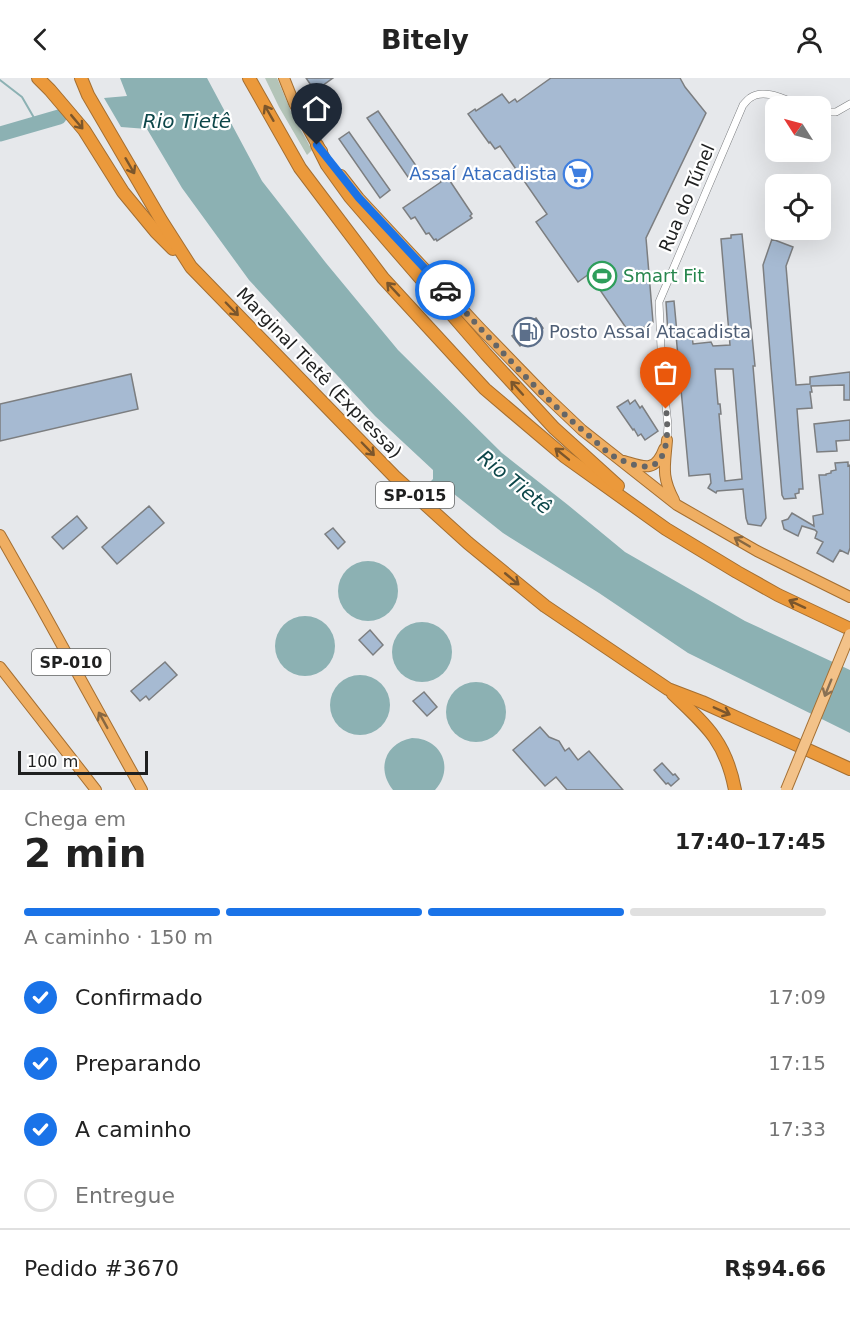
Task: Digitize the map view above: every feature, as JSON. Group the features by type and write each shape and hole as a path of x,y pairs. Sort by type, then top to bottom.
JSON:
{"highway":[{"path":"38,78 84,130 123,192 156,232 191,267"},
{"name":"Marginal Tietê (Expressa)","path":"81,78 88,95 191,267 394,476 468,543 545,606 668,689 702,702 850,770"},
{"path":"249,78 300,168 383,278 485,388 564,456 666,530 768,589 850,629"},
{"path":"284,78 294,103 327,165 350,197 554,428 666,530"},
{"path":"317,145 362,201 519,369 574,423 677,505 757,551 850,597"},
{"path":"617,459 643,467 653,465 660,458 667,440"},
{"path":"667,440 666,481 677,505"},
{"name":"SP-010","path":"0,535 142,790"},
{"name":"SP-010","path":"0,667 96,790"},
{"path":"668,689 712,733 725,755 735,790"}],"main road":[{"path":"786,790 850,634"}],"street":[{"name":"Rua do Túnel","path":"667,440 668,425 662,371 659,302 743,105 750,97 759,94 773,96"},
{"path":"831,112 836,112 850,104"}],"green space":[{"path":"265,78 277,78 293,116 312,150 307,155 279,107"}],"water":[{"name":"Rio Tietê","path":"120,78 207,78 262,181 398,350 502,453 625,552 745,621 850,670 850,733 688,653 599,593 503,533 444,486 428,484 433,479 433,470 375,416 249,280 182,188 147,129 121,127 104,98 127,96"},
{"path":"362,561 374,561 385,566 393,574 398,591 396,603 385,616 374,621 362,621 351,616 343,608 338,597 338,585 343,574 351,566"},
{"path":"299,616 311,616 322,621 330,629 335,646 333,658 322,671 311,676 299,676 288,671 280,663 275,652 275,640 280,629 288,621"},
{"path":"416,622 428,622 439,627 447,635 452,652 450,664 439,677 428,682 416,682 405,677 397,669 392,658 392,646 397,635 405,627"},
{"path":"354,675 366,675 377,680 385,688 390,705 388,717 377,730 366,735 354,735 343,730 335,722 330,711 330,699 335,688 343,680"},
{"path":"470,682 482,682 493,687 501,695 506,712 504,724 493,737 482,742 470,742 459,737 451,729 446,718 446,706 451,695 459,687"},
{"path":"412,738 431,743 442,756 444,773 435,790 393,790 388,782 384,766 386,758 395,745"}],"building":[{"path":"306,78 333,78 315,91"},
{"path":"551,78 680,78 706,113 646,238 653,322 631,335 589,274 578,282 536,222 547,214 500,146 495,149 489,143 468,114 502,94 509,103 515,99 517,102"},
{"path":"378,111 419,170 408,177 367,118"},
{"path":"349,132 390,190 380,198 339,139"},
{"path":"446,175 472,214 470,216 472,218 437,241 429,233 426,234 415,217 411,219 403,208 441,182 440,179"},
{"path":"742,234 755,366 753,366 766,518 761,526 748,524 743,489 717,491 716,493 708,488 711,483 710,474 689,476 676,335 692,334 693,344 711,342 713,346 730,345 721,239 731,238 731,235","holes":["715,369 733,369 742,479 725,481 719,414 721,414"]},
{"path":"772,240 793,247 786,266 796,385 810,384 810,377 850,372 850,400 844,400 844,385 811,386 812,408 797,409 803,489 799,489 799,493 795,494 796,498 784,499 782,495 763,265"},
{"path":"674,301 677,333 668,334 666,302"},
{"name":"Posto Assaí Atacadista","path":"536,318 543,328 520,346 512,336"},
{"path":"131,374 138,409 0,441 0,404"},
{"path":"628,400 630,404 635,400 640,408 642,406 658,431 645,440 641,434 638,436 617,407"},
{"path":"850,420 850,440 836,441 837,451 817,452 814,424"},
{"path":"848,462 848,466 850,465 850,548 848,554 840,550 833,562 817,553 823,542 815,538 817,532 815,530 802,526 798,536 784,529 782,521 788,519 792,513 814,526 813,516 823,514 819,475 826,475 836,470 835,463"},
{"path":"149,506 164,523 117,564 102,547"},
{"path":"77,516 87,528 63,549 52,537"},
{"path":"333,528 345,542 338,549 325,534"},
{"path":"370,630 383,645 373,655 359,640"},
{"path":"165,662 177,675 149,700 146,696 140,701 131,691"},
{"path":"424,692 437,707 427,716 413,701"},
{"path":"540,727 549,737 559,741 565,751 569,748 578,760 589,751 623,790 567,790 556,777 545,786 513,750"},
{"path":"662,763 679,779 671,786 666,784 654,770"}],"waterway":[{"path":"0,80 22,97 37,123"},
{"path":"0,134 59,117"}],"way so far":[{"path":"445,290 543,393 617,459 643,467 653,465 658,461 667,440 666,409"}],"place":[{"name":"Assaí Atacadista","path":"578,174"},
{"name":"Smart Fit","path":"602,276"},
{"name":"Posto Assaí Atacadista","path":"528,332"}],"route":[{"path":"317,145 359,198 445,290"}]}
